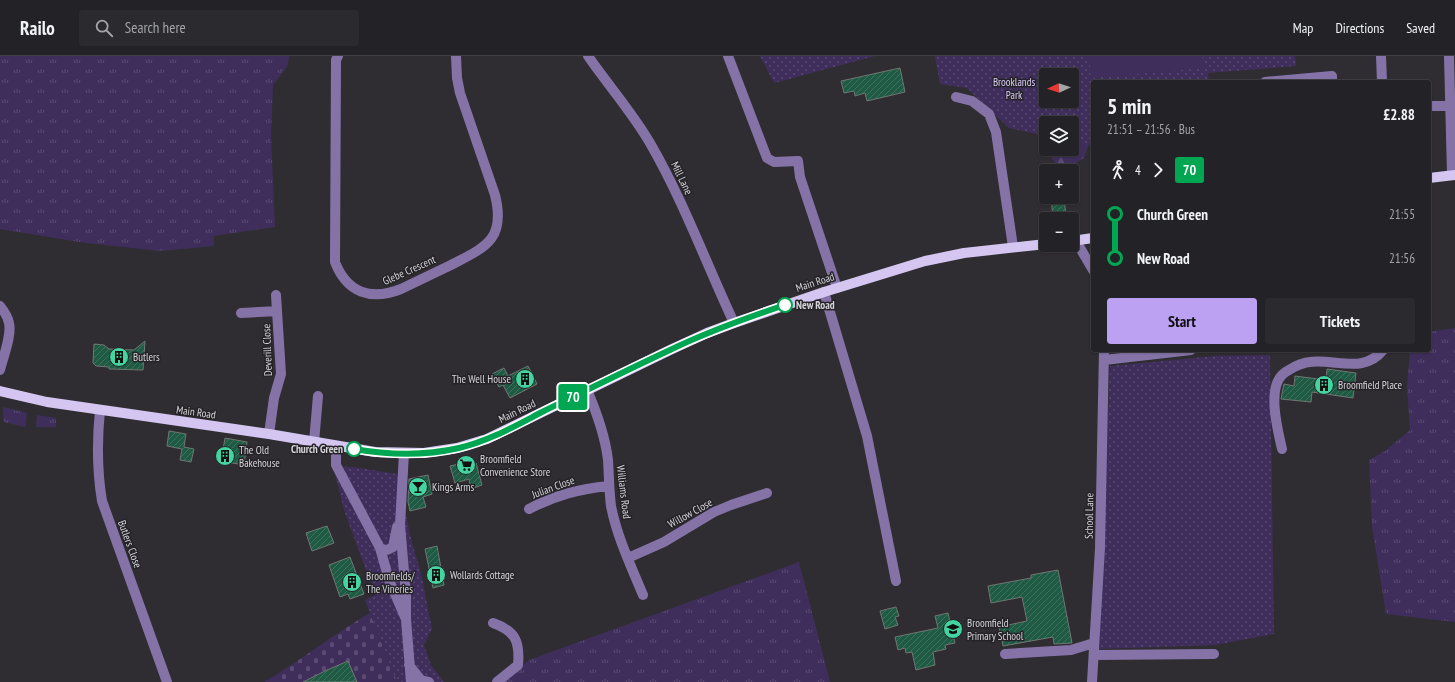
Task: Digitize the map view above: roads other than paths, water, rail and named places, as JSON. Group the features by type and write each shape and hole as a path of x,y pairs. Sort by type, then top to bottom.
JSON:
{"main road":[{"path":"1431,178 1454,175"},
{"path":"1079,240 1091,238"},
{"name":"Main Road","path":"0,391 47,402 268,434 375,452 404,454 437,451 472,444 503,432 707,333 824,292 924,261 964,253 1039,245"}],"street":[{"name":"Glebe Crescent","path":"338,56 335,262 339,272 346,282 365,294 378,296 401,290 479,251 492,238 496,229 498,209 495,195 460,93 456,78 456,56"},
{"name":"Mill Lane","path":"588,56 636,121 659,158 689,221 734,323"},
{"path":"728,56 767,158 774,162 798,161 800,177 836,288"},
{"path":"1381,56 1382,80"},
{"path":"1449,56 1449,106 1454,175"},
{"path":"1287,80 1332,76 1332,80"},
{"path":"956,97 972,101 989,114 996,132 1013,247"},
{"path":"1431,106 1449,106"},
{"path":"1079,249 1091,267"},
{"path":"824,292 867,436 896,581"},
{"name":"Deverill Close","path":"268,434 274,398 281,374 276,295"},
{"path":"0,306 6,314 10,331 0,370"},
{"name":"Deverill Close","path":"241,314 277,311"},
{"path":"1104,355 1157,352"},
{"path":"1282,449 1277,428 1275,395 1276,385 1281,376 1294,366 1306,362 1318,361 1357,364 1365,363 1373,360 1381,352"},
{"name":"School Lane","path":"1092,682 1100,548 1104,355"},
{"name":"Williams Road","path":"587,390 598,415 604,436 608,460 611,506 617,531 643,595"},
{"path":"314,442 318,396"},
{"name":"Butlers Close","path":"100,410 98,442 102,501 167,682"},
{"path":"336,446 336,465 380,548 389,580 406,619"},
{"path":"404,454 400,526 411,682"},
{"name":"Julian Close","path":"529,509 544,501 565,493 609,486"},
{"name":"Willow Close","path":"628,558 664,542 714,512 767,493"},
{"path":"380,548 388,550 393,546 400,511"},
{"path":"494,623 504,627 515,636 519,652 518,665 497,682"},
{"path":"1005,654 1071,650 1094,643"},
{"path":"1094,655 1214,654"},
{"path":"409,665 421,680 429,682"}],"place":[{"name":"New Road","path":"785,305"},
{"name":"Butlers","path":"119,357"},
{"name":"The Well House","path":"525,379"},
{"name":"Broomfield Place","path":"1324,385"},
{"name":"Church Green","path":"354,449"},
{"name":"The Old Bakehouse","path":"225,456"},
{"name":"Broomfield Convenience Store","path":"466,465"},
{"name":"Kings Arms","path":"418,487"},
{"name":"Wollards Cottage","path":"436,575"},
{"name":"Broomfields/ The Vineries","path":"352,582"},
{"name":"Broomfield Primary School","path":"953,629"}],"park label":[{"name":"Brooklands Park","path":"1014,88"}]}
